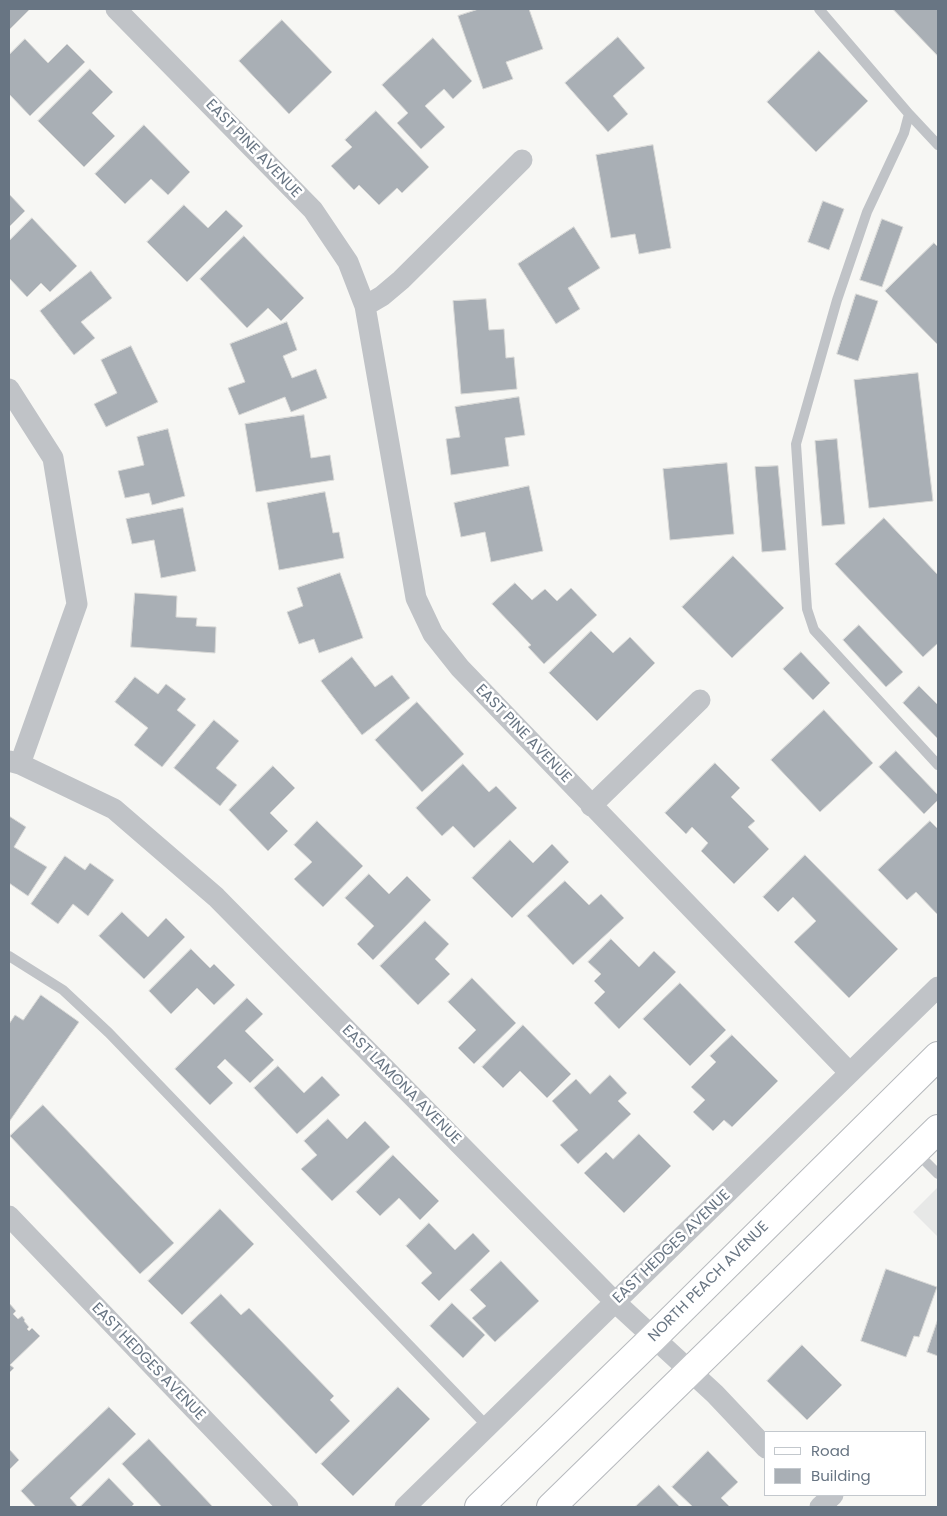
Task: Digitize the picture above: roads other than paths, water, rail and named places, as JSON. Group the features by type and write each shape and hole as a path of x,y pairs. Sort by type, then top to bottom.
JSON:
{"main road":[{"name":"NORTH PEACH AVENUE","path":"478,1507 653,1338 938,1056"},
{"path":"916,1151 938,1109"},
{"path":"551,1507 938,1129"},
{"path":"491,1507 508,1479"}],"street":[{"name":"EAST PINE AVENUE","path":"116,9 313,210 348,262 365,306 416,598 433,634 460,668 850,1073"},
{"path":"365,306 382,296 401,280 522,160"},
{"path":"9,389 53,458 77,604 14,763"},
{"path":"592,806 700,700"},
{"name":"EAST LAMONA AVENUE","path":"14,763 114,809 216,897 615,1302 715,1394 764,1446"},
{"name":"EAST HEDGES AVENUE","path":"405,1507 938,987"},
{"name":"EAST HEDGES AVENUE","path":"9,1216 288,1507"}],"lane":[{"path":"819,9 938,145"},
{"path":"909,114 904,133 867,212 837,300 796,444 807,609 814,630 938,765"},
{"path":"9,956 63,990 109,1033 488,1427"},
{"path":"916,1151 938,1174"}]}
